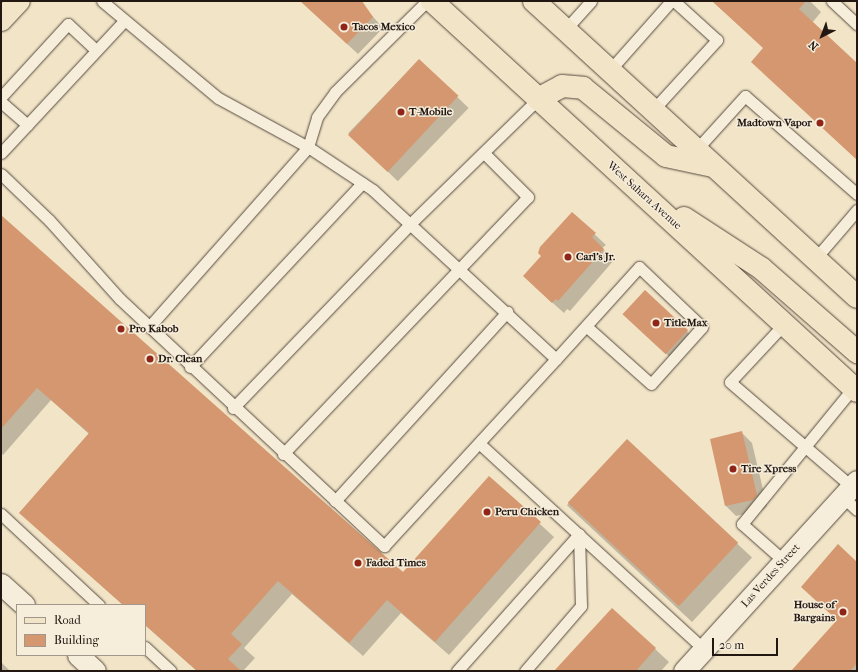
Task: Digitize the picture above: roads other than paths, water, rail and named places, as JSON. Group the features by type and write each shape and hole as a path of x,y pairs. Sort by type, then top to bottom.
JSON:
{"main road":[{"path":"1,20 19,1"},
{"name":"West Sahara Avenue","path":"432,1 855,390"},
{"path":"534,1 857,297"},
{"path":"538,99 562,86 583,88 666,156 714,166"},
{"path":"634,187 761,268 857,352"}],"street":[{"name":"Las Verdes Street","path":"684,671 784,561 852,494"},
{"path":"1,584 23,604"},
{"path":"79,656 95,671"}],"lane":[{"path":"102,1 124,21 218,98 308,147 362,183 411,223 459,266 556,359"},
{"path":"149,327 308,147 317,117 335,92 427,1"},
{"path":"565,30 591,1"},
{"path":"610,70 672,1 716,40 653,110"},
{"path":"832,1 857,24"},
{"path":"1,153 124,21"},
{"path":"1,97 68,24 96,50"},
{"path":"696,150 745,96 857,194"},
{"path":"233,408 411,223 485,154 538,99"},
{"path":"1,102 26,125"},
{"path":"283,454 459,266 528,197 485,154"},
{"path":"1,174 49,220 149,327 190,367 384,546 481,445 638,267 702,327 651,384 586,326"},
{"path":"190,367 362,183"},
{"path":"815,259 857,210"},
{"path":"335,501 507,312"},
{"path":"784,324 730,382 806,449 852,494"},
{"path":"784,561 742,524 855,390"},
{"path":"481,445 704,649"},
{"path":"1,514 98,604"},
{"path":"457,671 579,534"},
{"path":"525,671 581,606 579,534"},
{"path":"146,648 170,671"}],"place":[{"name":"Tacos Mexico","path":"344,27"},
{"name":"T-Mobile","path":"401,112"},
{"name":"Madtown Vapor","path":"820,123"},
{"name":"Carl's Jr.","path":"568,257"},
{"name":"TitleMax","path":"656,323"},
{"name":"Pro Kabob","path":"121,329"},
{"name":"Dr. Clean","path":"150,359"},
{"name":"Tire Xpress","path":"733,469"},
{"name":"Peru Chicken","path":"487,512"},
{"name":"Faded Times","path":"358,563"},
{"name":"House of Bargains","path":"843,612"}]}
